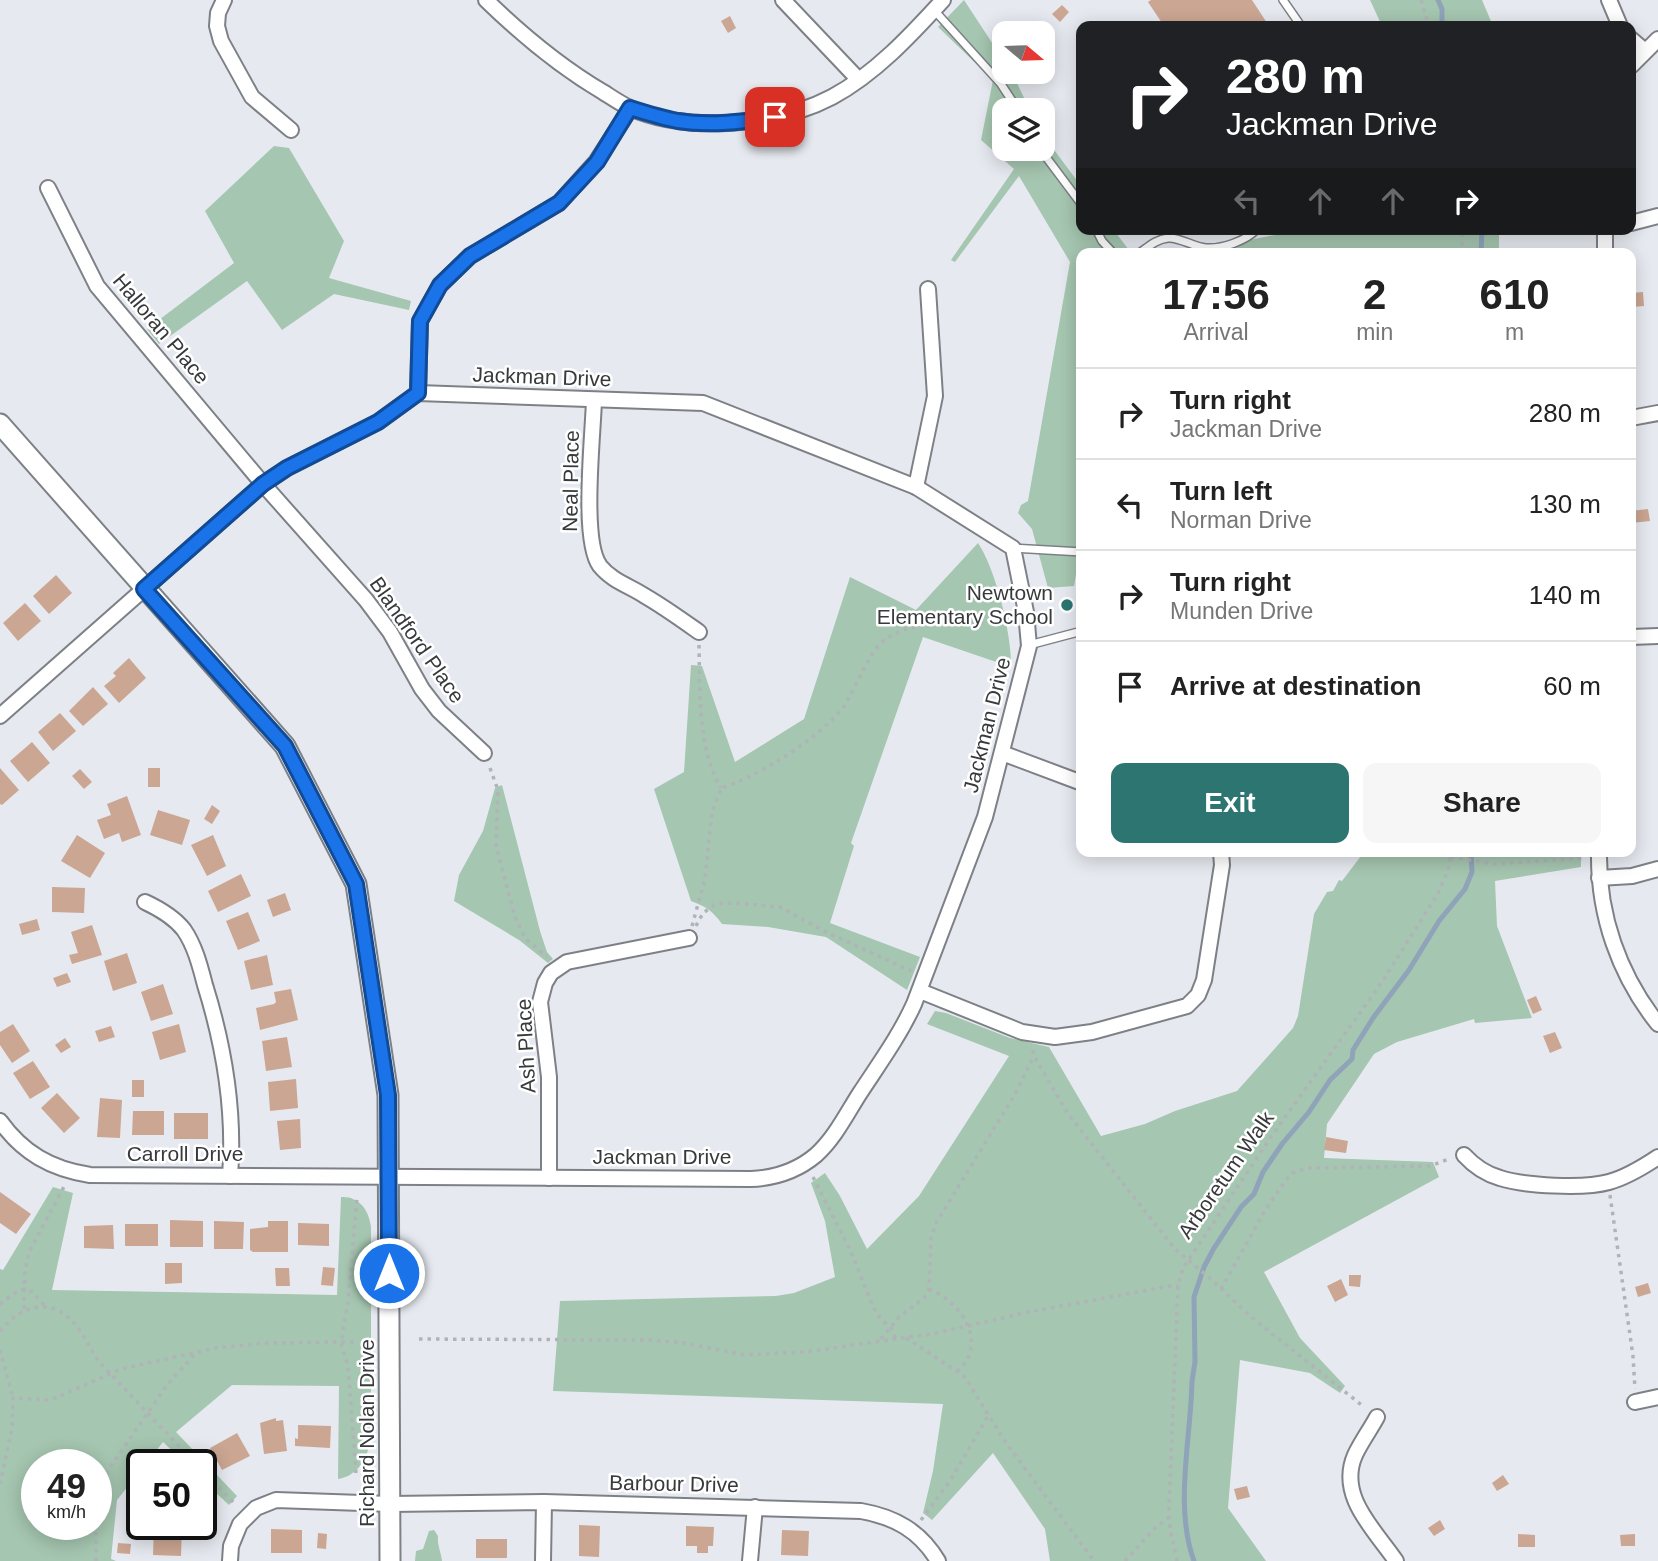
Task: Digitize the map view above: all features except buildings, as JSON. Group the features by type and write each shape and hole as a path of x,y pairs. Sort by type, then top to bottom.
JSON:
{"main road":[{"name":"Richard Nolan Drive","path":"0,424 285,746 356,884 388,1095 390,1561"}],"street":[{"path":"224,0 218,13 217,26 221,41 252,97 291,130"},
{"path":"486,0 543,51 571,72 630,108 677,121 745,122 810,107 833,96 858,79 916,30 939,5"},
{"path":"783,0 858,79"},
{"path":"1609,0 1618,21"},
{"path":"1636,60 1658,39"},
{"path":"1636,44 1644,51"},
{"path":"0,716 263,484 287,468 378,422 418,393 420,321 440,285 470,256 559,203 597,162 630,108"},
{"name":"Halloran Place","path":"48,188 97,286 263,484"},
{"path":"1636,222 1658,216"},
{"path":"916,487 935,396 928,289"},
{"name":"Jackman Drive","path":"389,1177 760,1178 782,1174 817,1154 833,1135 902,1027 923,984 985,817 1029,646 1026,612 1013,548 916,487 703,403 418,393"},
{"name":"Neal Place","path":"594,400 589,527 595,557 600,566 616,580 649,597 699,632"},
{"path":"1636,417 1658,414"},
{"name":"Blandford Place","path":"263,484 379,617 422,689 439,711 484,752"},
{"path":"1636,636 1658,636"},
{"path":"1002,753 1076,781"},
{"path":"923,984 1032,1035 1055,1037 1081,1034 1179,1009 1193,1002 1204,980 1221,857"},
{"path":"1599,857 1599,878 1607,921 1618,956 1634,988 1658,1024"},
{"path":"1599,878 1632,876 1658,869"},
{"path":"145,902 165,912 184,930 201,971 215,1020 225,1072 231,1129 230,1176"},
{"path":"559,966 578,959 689,938"},
{"name":"Ash Place","path":"549,1178 549,1077 540,1002 545,983 559,966"},
{"name":"Carroll Drive","path":"0,1121 27,1151 49,1164 90,1175 389,1177"},
{"path":"1464,1155 1485,1172 1513,1182 1578,1186 1608,1183 1658,1157"},
{"path":"1635,1402 1658,1397"},
{"path":"1377,1417 1355,1454 1350,1472 1350,1489 1357,1505 1396,1561"},
{"name":"Barbour Drive","path":"246,1516 265,1503 276,1500 390,1504 544,1502 861,1511 888,1517 913,1531 932,1550 938,1561"},
{"path":"543,1561 544,1502"},
{"path":"750,1561 755,1507"},
{"path":"230,1561 234,1535 246,1516"}],"lane":[{"path":"1283,0 1298,21"},
{"path":"939,5 1010,98"},
{"path":"1049,161 1076,197"},
{"path":"1146,248 1169,237 1206,248 1252,235"},
{"path":"1013,548 1076,552"},
{"path":"1029,646 1076,633"}],"path":[{"path":"1421,0 1427,21"},
{"path":"689,938 705,879 712,812 721,788 771,765 829,722 842,708 879,644 890,636 933,624 986,624 1026,612"},
{"path":"699,632 705,736 710,765 721,788"},
{"path":"484,752 498,790 496,845 518,924 525,938 559,966"},
{"name":"Arboretum Walk","path":"1177,1561 1169,1517 1178,1286 1187,1259 1382,982 1437,895 1451,857"},
{"path":"1458,857 1489,863 1584,859"},
{"path":"689,938 703,913 716,904 732,902 770,905 790,911 923,984"},
{"path":"1032,1035 1034,1056 1055,1095 1171,1245 1258,1323 1377,1417"},
{"path":"880,1341 899,1317 924,1298 929,1289 931,1238 936,1223 1014,1096 1034,1056"},
{"path":"1221,1289 1270,1203 1292,1173 1308,1168 1430,1166 1464,1155"},
{"path":"805,1163 835,1218 873,1307 891,1328 896,1339"},
{"path":"24,1309 29,1252 64,1188 69,1171"},
{"path":"1608,1183 1633,1356 1635,1402"},
{"path":"356,1474 350,1380 341,1343 348,1301 357,1198"},
{"path":"419,1339 641,1339 758,1356 906,1338 1055,1307 1178,1286"},
{"path":"0,1304 24,1289 32,1292 46,1307"},
{"path":"929,1289 947,1298 971,1334 971,1350 967,1361 958,1371"},
{"path":"0,1331 24,1309 46,1307 58,1310 71,1320 89,1349 110,1374 182,1449"},
{"path":"906,1338 964,1376 988,1416 1094,1561"},
{"path":"13,1398 51,1400 136,1365 197,1352 265,1343 355,1342"},
{"path":"0,1350 13,1398 14,1419 0,1484"},
{"path":"112,1465 175,1374 197,1352"},
{"path":"913,1531 950,1481 988,1416"},
{"path":"217,1486 246,1516"},
{"path":"1125,1561 1155,1528 1169,1517"},
{"path":"96,1540 96,1561"}],"green space":[{"path":"964,0 992,43 992,79 938,27"},
{"path":"1370,0 1482,0 1491,21 1380,21"},
{"path":"992,84 1017,84 1024,98 992,98 992,150 981,140"},
{"path":"274,146 289,148 344,241 329,278 411,301 409,310 334,294 282,330 247,281 159,344 147,329 234,263 205,211"},
{"path":"1055,151 1076,179 1076,235 1118,235 1127,248 1076,248 1074,586 1048,588 1032,529 1018,513 1021,505 1028,501 1070,262 1019,176 955,262 951,260 1014,169 1005,161 1055,161"},
{"path":"1275,235 1499,235 1499,248 1209,248"},
{"path":"978,543 991,569 1002,603 1011,667 923,637 851,843 854,846 830,923 920,957 907,990 826,937 768,927 722,924 708,909 691,901 654,789 684,772 691,665 702,666 735,762 804,719 850,577 916,610"},
{"path":"502,785 540,931 547,952 553,959 548,963 519,940 454,901 459,875 483,831 495,788"},
{"path":"1360,857 1581,857 1581,867 1495,881 1497,926 1532,1018 1475,1023 1474,1019 1397,1042 1374,1054 1327,1124 1324,1158 1433,1162 1439,1177 1264,1272 1300,1338 1345,1386 1340,1393 1310,1373 1240,1360 1228,1508 1266,1561 1050,1561 1045,1529 993,1453 932,1520 923,1513 933,1471 943,1404 553,1391 560,1301 776,1296 794,1293 835,1277 825,1221 811,1183 825,1173 867,1249 919,1196 1009,1056 927,1024 935,1011 1010,1038 1049,1047 1101,1136 1145,1124 1175,1111 1237,1091 1293,1028 1298,1016 1314,914 1327,892 1333,891 1339,880 1342,881"},
{"path":"53,1187 73,1193 52,1290 337,1295 341,1197 353,1199 362,1205 371,1227 371,1438 365,1458 352,1474 338,1479 339,1386 232,1385 176,1432 192,1449 170,1449 163,1442 158,1449 126,1449 126,1489 117,1500 111,1559 116,1561 0,1561 0,1269 3,1270"},
{"path":"217,1475 237,1496 229,1505 217,1494"},
{"path":"434,1530 438,1536 442,1561 415,1561 416,1551 423,1549 429,1531"}],"waterway":[{"path":"1438,0 1442,9 1442,21"},
{"path":"1481,248 1482,235"},
{"path":"1194,1561 1188,1540 1184,1495 1195,1362 1194,1297 1204,1267 1241,1207 1254,1194 1263,1172 1282,1144 1309,1112 1330,1080 1352,1059 1353,1050 1373,1018 1409,970 1439,921 1465,889 1472,872 1471,857"}],"place":[{"name":"Newtown Elementary School","path":"1067,605"}],"route":[{"path":"389,1273 388,1095 356,884 285,746 144,589 263,484 287,468 378,422 418,393 420,321 440,285 470,256 559,203 597,162 630,108 677,121 708,123 745,122 775,117"}]}
